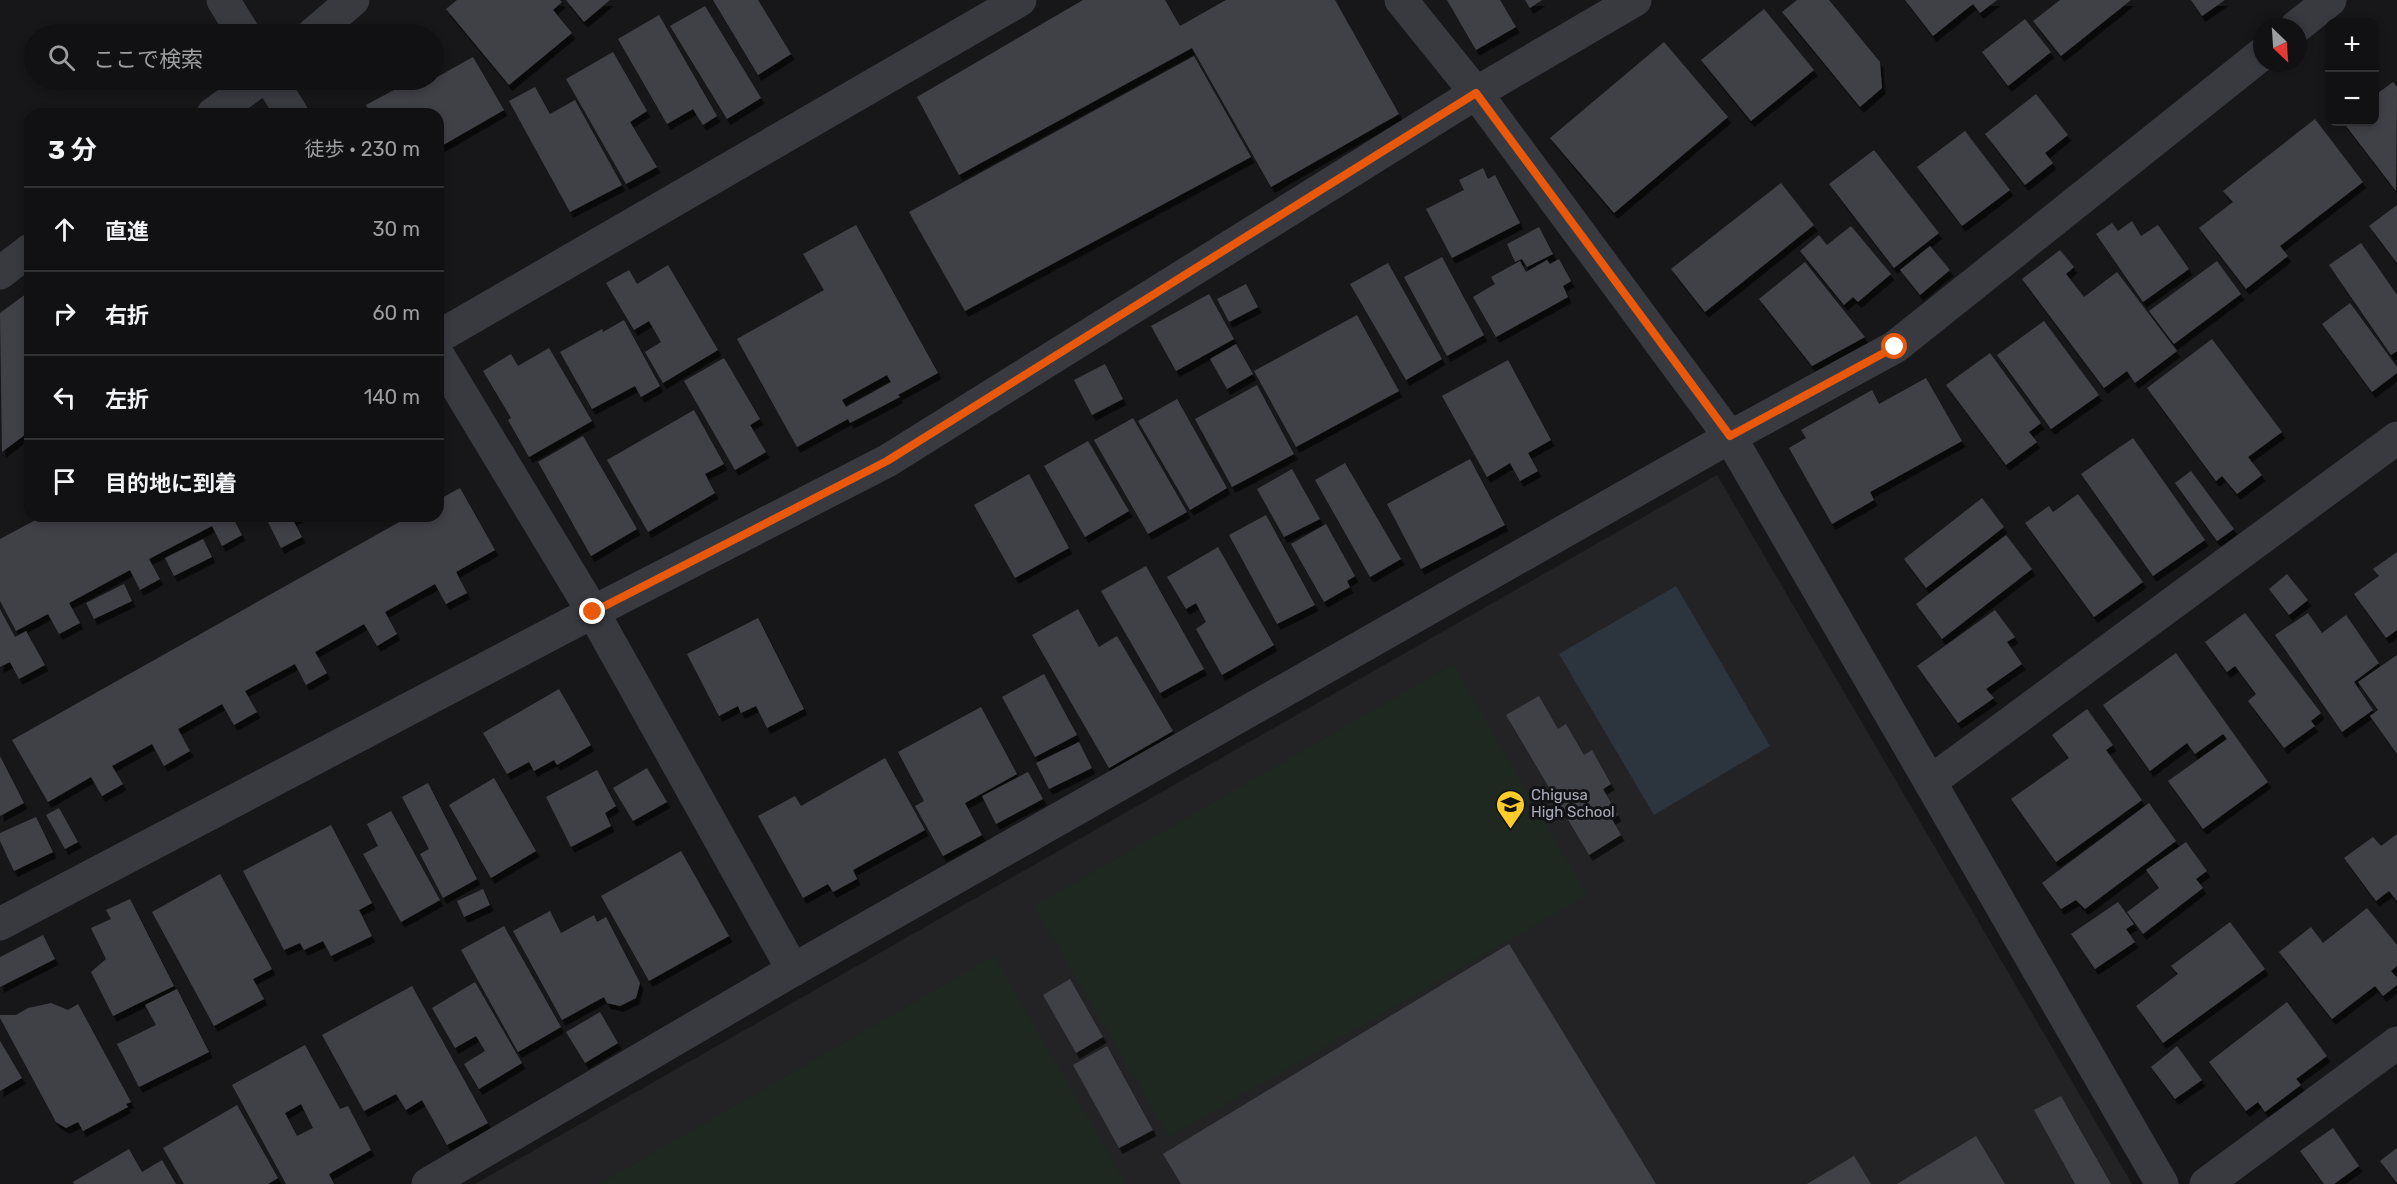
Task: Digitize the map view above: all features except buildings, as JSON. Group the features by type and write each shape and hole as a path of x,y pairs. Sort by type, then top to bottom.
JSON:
{"street":[{"path":"223,0 238,24"},
{"path":"325,24 353,0"},
{"path":"444,334 1020,0"},
{"path":"1401,0 1476,93 1730,436 2162,1184"},
{"path":"0,924 593,612 887,461 1476,93 1635,0"},
{"path":"2307,18 2330,0"},
{"path":"428,1184 793,970 1730,436 1895,347 2253,61"},
{"path":"221,108 245,90"},
{"path":"277,90 288,108"},
{"path":"0,273 24,255"},
{"path":"444,365 593,612 793,970"},
{"path":"1930,782 2397,438"},
{"path":"2206,1184 2397,1042"}],"shaded area":[{"name":"Chigusa High School","path":"1717,475 2132,1184 475,1184"},
{"path":"1676,586 1770,746 1654,815 1559,654"},
{"path":"1453,664 1587,895 1169,1137 1034,906"},
{"path":"994,956 1126,1184 599,1184"}],"place":[{"name":"Chigusa High School","path":"1510,830"}],"route":[{"path":"593,612 887,461 1476,93 1730,436 1895,347"}]}
